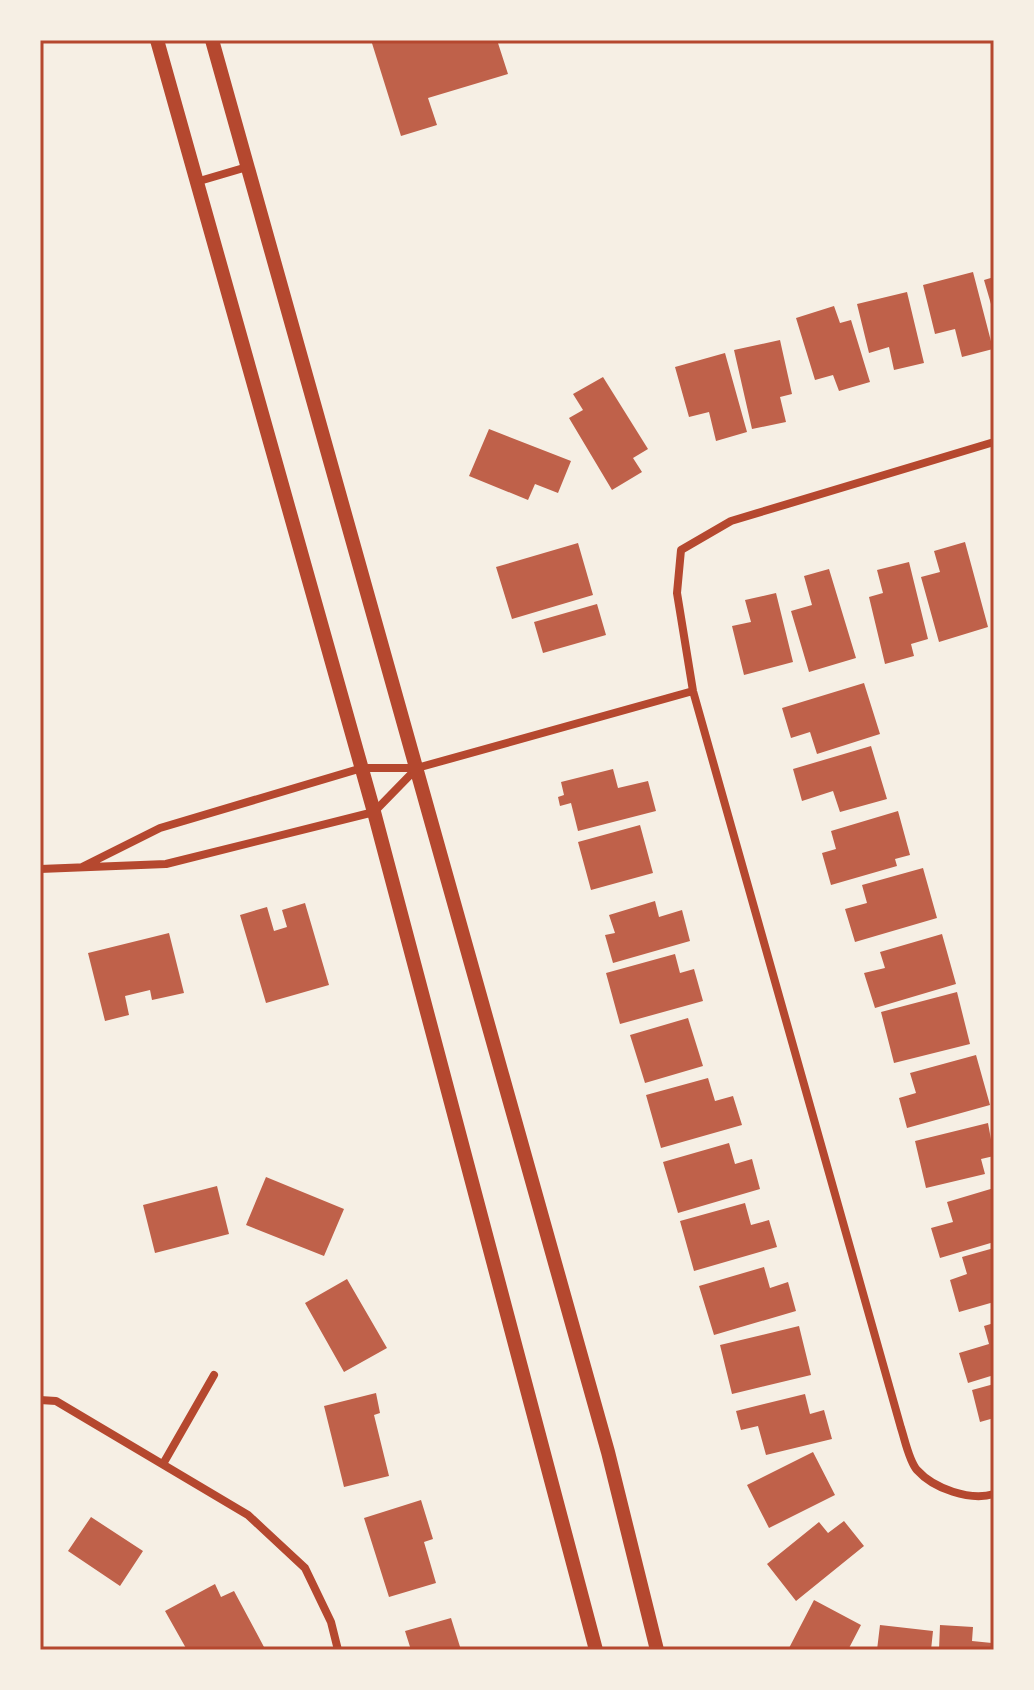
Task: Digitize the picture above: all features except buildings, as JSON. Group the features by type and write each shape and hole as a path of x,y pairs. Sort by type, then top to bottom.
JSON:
{"street":[{"path":"157,40 374,812 596,1650"},
{"path":"212,40 608,1452 657,1650"},
{"path":"196,182 247,167"},
{"path":"994,442 731,521 681,550 677,593 693,691 847,1239 916,1469 949,1491 985,1497 994,1494"},
{"path":"82,867 160,828 362,768 417,768 693,691"},
{"path":"40,869 166,864 374,812 417,768"},
{"path":"163,1464 214,1375"},
{"path":"40,1400 56,1401 248,1515 305,1568 331,1622 338,1650"}]}
